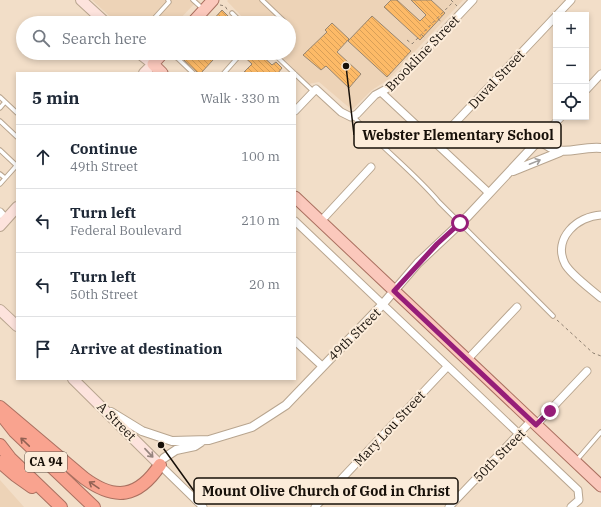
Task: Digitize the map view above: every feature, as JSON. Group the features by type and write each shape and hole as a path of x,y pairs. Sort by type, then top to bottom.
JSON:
{"highway":[{"path":"0,406 97,488 110,492 131,492 137,489 152,476 162,462"},
{"name":"CA 94","path":"0,413 15,432 94,507"},
{"name":"CA 94","path":"0,445 10,458 58,505"},
{"path":"0,462 15,476 58,505"}],"main road":[{"path":"81,0 98,16"},
{"path":"198,16 204,10 217,2"},
{"path":"148,60 161,72"},
{"path":"145,72 157,60"},
{"path":"296,198 601,486"},
{"path":"2,219 16,208"},
{"path":"0,310 16,325"},
{"name":"A Street","path":"74,380 162,462"}],"street":[{"name":"Brookline Street","path":"352,117 358,114 375,95 382,93 392,86 473,0"},
{"name":"Duval Street","path":"559,12 571,0"},
{"name":"Duval Street","path":"436,143 553,18"},
{"path":"589,87 601,74"},
{"path":"296,110 315,90 341,112 352,117"},
{"path":"382,93 489,193"},
{"name":"49th Street","path":"102,406 142,431 172,441 204,440 233,434 252,427 286,405 382,305 437,244 510,173 558,120"},
{"path":"539,140 554,150 560,152"},
{"path":"510,173 560,152 574,149 601,148"},
{"path":"320,221 371,167"},
{"path":"601,215 581,220 573,225 566,235 562,249 566,265 601,298"},
{"path":"296,222 578,490 578,500 572,507"},
{"path":"467,360 517,308"},
{"path":"296,342 322,366"},
{"name":"Mary Lou Street","path":"315,507 447,367"},
{"name":"50th Street","path":"449,507 518,434 534,423 587,371"},
{"path":"162,462 176,450 195,446 204,440"},
{"path":"162,462 172,441"},
{"name":"A Street","path":"162,462 204,507"}],"lane":[{"path":"157,16 169,2 168,0"},
{"path":"193,0 204,10"},
{"path":"262,0 279,16"},
{"path":"232,13 235,16"},
{"path":"180,60 192,72"},
{"path":"225,72 235,60"},
{"path":"281,60 294,72"},
{"path":"296,74 315,90"},
{"path":"0,97 16,112"},
{"path":"0,108 5,102"},
{"path":"352,117 395,159 426,186 460,223 553,316"},
{"path":"0,121 16,136"},
{"path":"0,150 16,165"},
{"path":"0,184 16,167"},
{"path":"0,174 5,178"},
{"path":"575,462 601,432"}],"path":[{"path":"451,0 457,6"},
{"path":"217,2 225,6 228,12 232,13"},
{"path":"407,40 412,44 453,2"},
{"path":"438,18 442,22"},
{"path":"421,35 426,39"},
{"path":"553,316 593,353 601,356"}],"shaded area":[{"path":"92,0 198,0 183,16 109,16"},
{"path":"463,0 389,79 372,90 352,110 319,82 309,84 285,60 296,60 296,16 241,16 227,1"},
{"path":"0,480 24,507 0,507"}],"building":[{"path":"391,0 397,0 420,21 426,15 411,0 431,0 445,13 420,40 384,7"},
{"path":"222,10 228,16 216,16"},
{"path":"372,16 411,51 387,77 348,41"},
{"path":"332,23 349,39 337,52 361,74 349,88 326,66 321,70 303,55 327,32 325,30"},
{"path":"184,60 213,60 202,72 197,72"},
{"path":"248,60 267,60 272,65 276,62 282,68 279,72 244,72 252,64"}],"place":[{"name":"Webster Elementary School","path":"346,66"},
{"name":"Mount Olive Church of God in Christ","path":"161,445"}],"route":[{"path":"460,223 418,263 394,291 536,425 550,411"}]}
